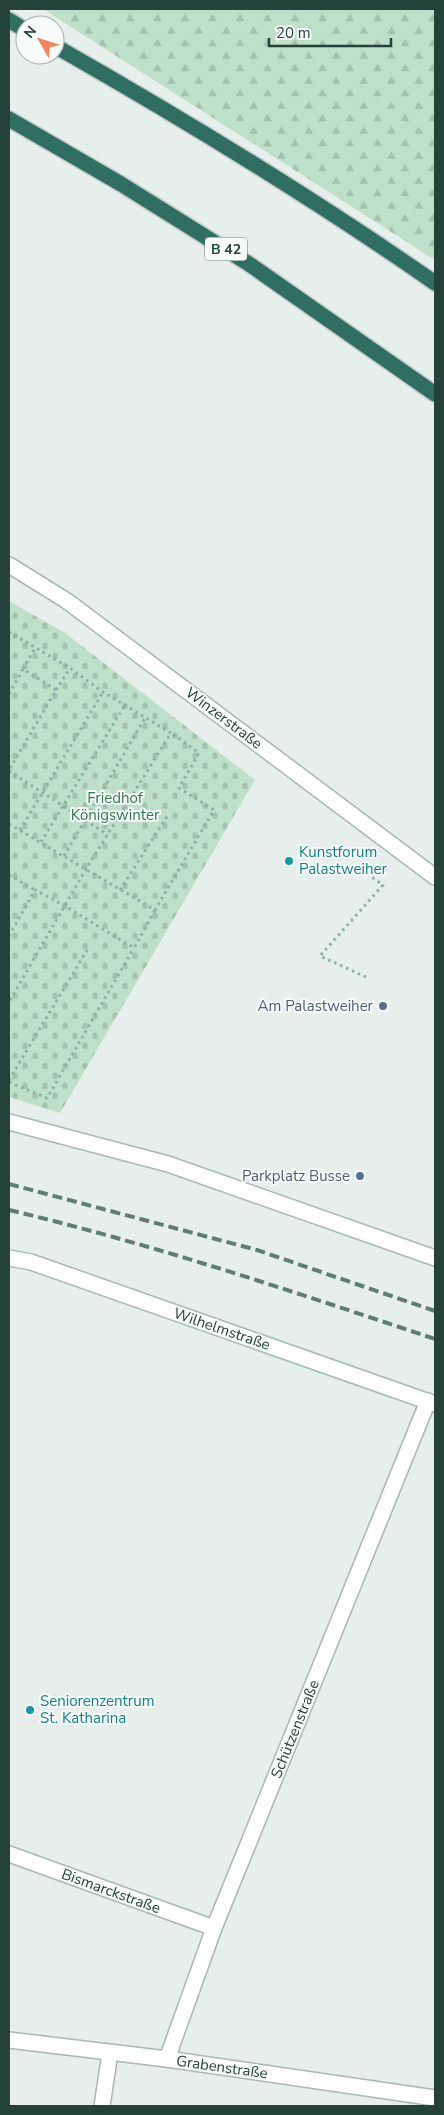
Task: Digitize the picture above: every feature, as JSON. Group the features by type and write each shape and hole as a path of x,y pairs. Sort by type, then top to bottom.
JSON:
{"highway":[{"path":"65,52 130,88 271,175 435,283"},
{"name":"B 42","path":"9,119 121,184 250,264 435,394"}],"street":[{"name":"Winzerstraße","path":"9,565 67,600 435,877"},
{"path":"9,1122 168,1164 435,1258"},
{"name":"Wilhelmstraße","path":"9,1258 31,1262 432,1402"},
{"name":"Schützenstraße","path":"167,2059 214,1928 432,1402"},
{"name":"Bismarckstraße","path":"9,1854 214,1928"},
{"name":"Grabenstraße","path":"9,2040 167,2059 435,2098"},
{"path":"102,2106 110,2053"}],"path":[{"path":"9,632 70,668 103,692 171,733 199,753 178,788 214,810 48,1098 9,1081 89,947"},
{"path":"9,694 35,648"},
{"path":"70,668 9,771 108,835"},
{"path":"23,669 56,690"},
{"path":"20,830 103,692"},
{"path":"41,842 125,704"},
{"path":"64,856 145,718"},
{"path":"9,1002 86,869 171,733"},
{"path":"120,890 168,815"},
{"path":"9,824 155,910"},
{"path":"362,870 382,885 320,956 366,977"},
{"path":"9,875 134,948"},
{"path":"9,936 35,890"}],"green space":[{"path":"43,9 435,9 435,260 65,23 65,15 52,15"},
{"name":"Friedhof Königswinter","path":"9,601 65,633 255,780 60,1113 9,1097"}],"railway":[{"path":"9,1184 257,1250 435,1311"},
{"path":"9,1210 170,1253 435,1339"}],"place":[{"name":"Kunstforum Palastweiher","path":"289,861"},
{"name":"Am Palastweiher","path":"383,1006"},
{"name":"Parkplatz Busse","path":"360,1176"},
{"name":"Seniorenzentrum St. Katharina","path":"30,1710"}]}
